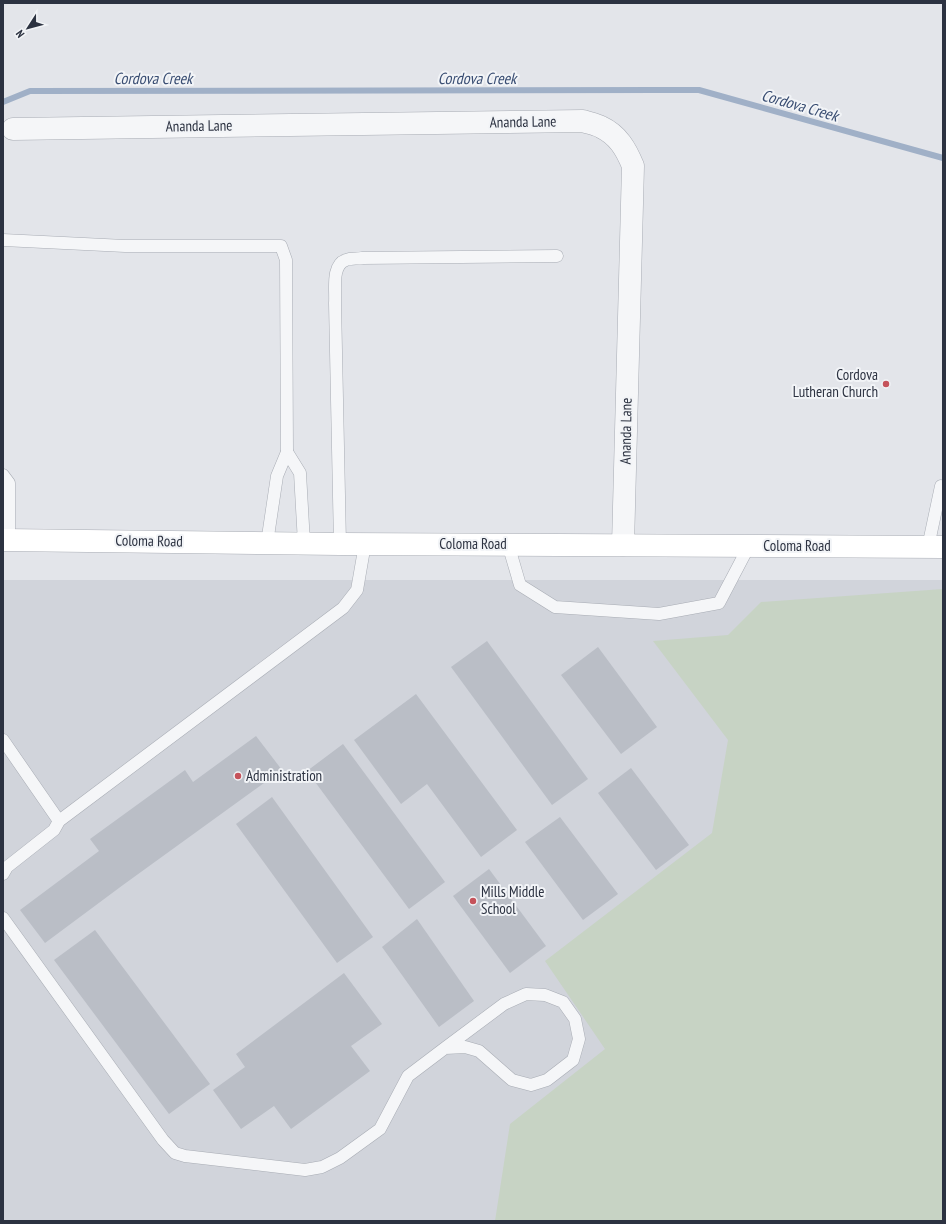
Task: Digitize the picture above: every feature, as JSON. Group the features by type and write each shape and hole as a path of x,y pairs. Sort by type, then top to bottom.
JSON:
{"main road":[{"name":"Coloma Road","path":"6,540 340,544 936,547"}],"street":[{"name":"Ananda Lane","path":"13,129 583,121 601,127 617,138 627,151 633,166 624,545"}],"lane":[{"path":"3,240 125,246 281,246 286,260 287,452 277,476 267,543"},
{"path":"340,544 336,303 336,271 339,265 346,260 362,258 557,256"},
{"path":"287,452 300,473 304,543"},
{"path":"3,475 8,483 6,540"},
{"path":"936,547 941,486"},
{"path":"3,874 7,867 54,830 60,821 343,608 357,590 365,544"},
{"path":"508,544 520,585 555,607 659,614 719,604 750,546"},
{"path":"3,740 60,821"},
{"path":"3,918 163,1140 175,1152 185,1156 305,1170 322,1167 340,1158 380,1129 408,1076 445,1048 504,1004 526,994 545,995 563,1002 575,1019 579,1039 573,1060 547,1080 531,1085 512,1080 479,1051 465,1047 445,1048"}],"shaded area":[{"name":"Mills Middle School","path":"3,580 943,580 943,1221 3,1221"}],"green space":[{"path":"943,589 943,1221 495,1221 510,1124 605,1049 545,961 712,833 728,740 653,641 728,635 761,602"}],"building":[{"path":"487,641 588,779 552,805 451,667"},
{"path":"598,647 657,727 621,754 561,675"},
{"path":"416,694 517,830 481,857 427,784 401,804 354,740"},
{"path":"256,736 282,770 45,943 20,910 99,851 90,839 185,770 193,782"},
{"path":"343,744 445,882 409,909 307,771"},
{"path":"631,768 689,845 656,870 598,793"},
{"path":"272,797 373,937 337,963 236,824"},
{"path":"560,817 618,894 583,920 525,842"},
{"path":"489,869 546,946 510,973 453,896"},
{"path":"417,919 474,1001 439,1027 382,947"},
{"path":"95,930 210,1084 169,1114 54,960"},
{"path":"344,973 382,1024 351,1046 370,1071 291,1129 274,1106 241,1129 213,1090 245,1067 236,1054"}],"waterway":[{"name":"Cordova Creek","path":"3,102 30,91 699,90 943,158"}],"place":[{"name":"Cordova Lutheran Church","path":"886,384"},
{"name":"Administration","path":"238,776"},
{"name":"Mills Middle School","path":"473,901"}]}
